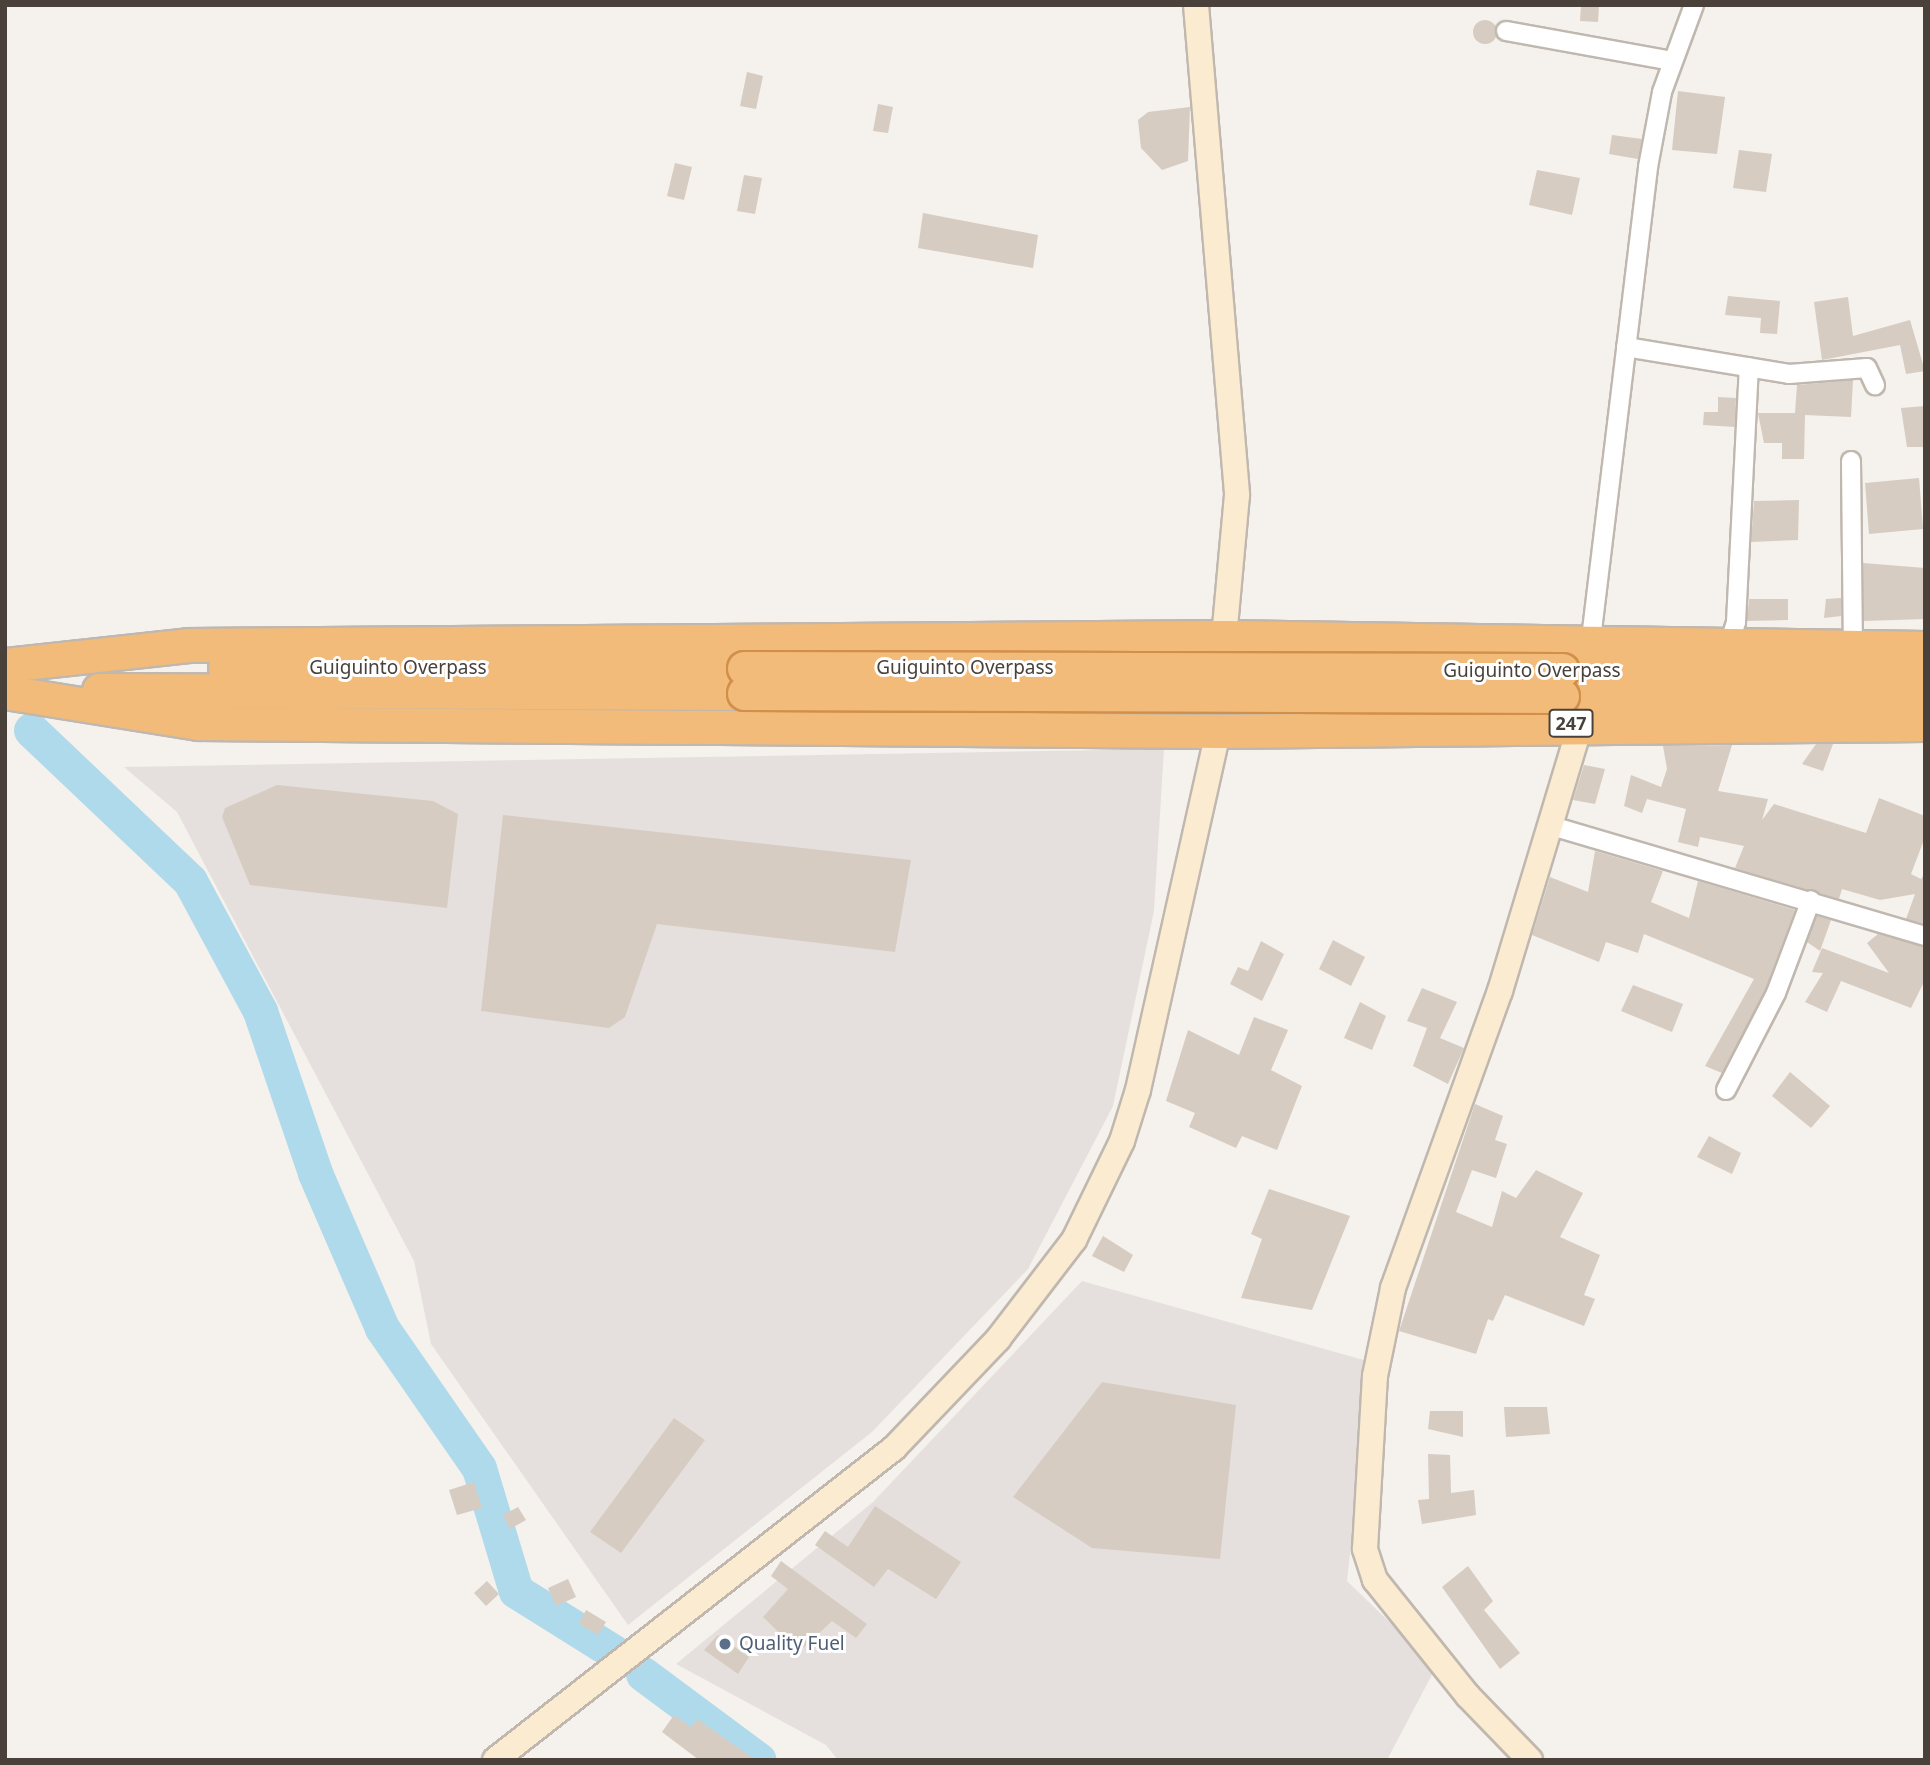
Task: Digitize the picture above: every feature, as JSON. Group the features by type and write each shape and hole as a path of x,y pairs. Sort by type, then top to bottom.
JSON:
{"highway":[{"path":"5,666 188,645 1224,638 1590,647 1925,648"},
{"name":"Guiguinto Overpass","path":"5,666 744,680 1562,683 1925,675"},
{"name":"Guiguinto Overpass","path":"5,691 744,680"},
{"name":"Guiguinto Overpass","path":"1562,683 1925,698"},
{"path":"5,691 198,723 1218,731"},
{"name":"247","path":"1218,731 1581,723 1925,724"}],"main road":[{"path":"1196,5 1236,482 1224,638"},
{"path":"1530,1760 1468,1696 1375,1580 1364,1549 1375,1376 1393,1288 1432,1193 1455,1106 1555,827 1581,723"},
{"path":"495,1760 894,1448 998,1339 1074,1240 1122,1141 1138,1090 1218,731"}],"street":[{"path":"1590,647 1652,145 1672,61 1693,5"},
{"path":"1506,31 1672,61"},
{"path":"1626,346 1790,374 1867,368 1875,385"},
{"path":"1728,647 1736,622 1749,368"},
{"path":"1851,461 1853,647"},
{"path":"1555,827 1811,900 1925,936"},
{"path":"1726,1090 1776,993 1811,900"}],"shaded area":[{"path":"1164,749 1154,911 1113,1106 1028,1269 872,1432 628,1625 431,1344 414,1261 177,812 124,767"},
{"path":"1082,1281 1371,1362 1347,1581 1436,1667 1387,1760 838,1760 826,1745 676,1664 873,1502"}],"building":[{"path":"1581,5 1599,5 1598,22 1580,21"},
{"path":"1485,20 1494,23 1497,32 1494,41 1485,44 1476,41 1473,32 1476,23"},
{"path":"747,72 763,76 756,109 740,106"},
{"path":"1678,91 1725,97 1717,154 1672,150"},
{"path":"878,104 893,107 888,133 873,131"},
{"path":"1190,107 1188,161 1162,170 1141,148 1138,120 1148,112"},
{"path":"1612,135 1642,139 1638,159 1609,154"},
{"path":"1739,150 1772,154 1766,192 1733,188"},
{"path":"675,163 692,167 684,200 667,196"},
{"path":"1537,170 1580,178 1572,215 1529,205"},
{"path":"744,175 762,178 755,214 737,211"},
{"path":"923,213 1038,235 1033,268 918,248"},
{"path":"1728,296 1780,301 1777,334 1760,333 1761,318 1725,315"},
{"path":"1848,297 1853,336 1910,320 1925,371 1906,374 1900,345 1822,360 1814,302"},
{"path":"1853,380 1851,417 1805,415 1804,459 1782,459 1782,443 1764,443 1758,413 1795,413 1797,385"},
{"path":"1718,397 1736,398 1735,427 1703,425 1704,412 1718,412"},
{"path":"1925,406 1925,447 1907,447 1901,408"},
{"path":"1919,478 1923,529 1869,534 1865,483"},
{"path":"1799,500 1798,540 1751,542 1754,501"},
{"path":"1863,563 1925,568 1925,619 1864,621"},
{"path":"1841,598 1841,616 1824,618 1826,599"},
{"path":"1749,599 1788,599 1788,620 1747,621"},
{"path":"1816,744 1833,744 1823,771 1802,764"},
{"path":"1732,745 1718,791 1768,799 1762,820 1774,804 1866,833 1879,798 1925,816 1925,837 1911,874 1921,879 1925,873 1925,924 1906,919 1915,894 1880,900 1842,889 1839,899 1735,868 1744,846 1700,837 1698,847 1678,842 1686,809 1647,799 1642,813 1624,806 1631,775 1661,787 1667,769 1663,746"},
{"path":"1584,765 1605,769 1595,804 1573,800"},
{"path":"277,785 433,801 458,814 447,908 250,885 222,817 225,808"},
{"path":"503,815 911,860 895,952 657,924 625,1017 609,1028 481,1011"},
{"path":"1595,851 1663,871 1651,902 1689,918 1698,881 1795,910 1766,988 1722,1073 1705,1066 1754,979 1644,934 1638,953 1606,942 1599,962 1532,935 1550,877 1588,892"},
{"path":"1817,916 1831,920 1820,951 1807,942"},
{"path":"1878,934 1925,947 1925,980 1911,1008 1841,981 1827,1012 1805,1002 1823,973 1812,972 1822,948 1889,973 1867,943"},
{"path":"1333,940 1365,957 1351,986 1319,969"},
{"path":"1261,941 1284,954 1262,1001 1230,984 1238,967 1248,971"},
{"path":"1633,985 1683,1004 1672,1032 1621,1011"},
{"path":"1422,988 1457,1002 1440,1038 1464,1048 1448,1084 1413,1066 1427,1028 1407,1021"},
{"path":"1360,1002 1386,1016 1372,1050 1344,1038"},
{"path":"1254,1017 1288,1030 1271,1070 1302,1086 1277,1150 1242,1136 1236,1148 1189,1127 1195,1113 1166,1101 1188,1030 1239,1055"},
{"path":"1790,1072 1830,1106 1811,1128 1772,1096"},
{"path":"1475,1104 1503,1116 1495,1140 1507,1144 1496,1178 1472,1170 1456,1212 1492,1227 1502,1191 1516,1198 1536,1170 1583,1193 1560,1237 1600,1255 1584,1295 1595,1299 1584,1326 1505,1295 1493,1321 1488,1319 1476,1354 1399,1331"},
{"path":"1709,1136 1741,1153 1732,1174 1697,1157"},
{"path":"1269,1189 1350,1216 1312,1310 1241,1298 1262,1239 1251,1234"},
{"path":"1103,1236 1133,1255 1124,1272 1092,1256"},
{"path":"1102,1382 1236,1405 1220,1559 1092,1548 1013,1497"},
{"path":"1504,1407 1547,1407 1550,1434 1506,1437"},
{"path":"1430,1411 1463,1411 1463,1437 1428,1429"},
{"path":"674,1418 705,1440 621,1553 590,1532"},
{"path":"1428,1454 1450,1455 1451,1493 1474,1490 1476,1515 1422,1524 1418,1500 1429,1499"},
{"path":"474,1482 482,1508 457,1515 449,1490"},
{"path":"875,1506 961,1562 936,1599 888,1569 874,1587 815,1545 825,1531 848,1547"},
{"path":"518,1507 526,1520 510,1529 503,1515"},
{"path":"781,1561 867,1624 856,1638 832,1621 799,1652 763,1617 788,1589 771,1576"},
{"path":"1468,1566 1493,1601 1484,1610 1520,1653 1500,1669 1442,1587"},
{"path":"568,1579 576,1597 556,1606 548,1588"},
{"path":"487,1581 499,1594 486,1606 474,1593"},
{"path":"586,1610 606,1622 598,1635 579,1624"},
{"path":"718,1635 749,1657 738,1674 704,1650"},
{"path":"674,1715 691,1727 697,1719 756,1760 699,1760 662,1732"}],"waterway":[{"path":"31,730 190,881 260,1011 315,1173 382,1328 479,1468 516,1591 617,1654"},
{"path":"643,1674 759,1760"}],"place":[{"name":"Quality Fuel","path":"725,1644"}]}
